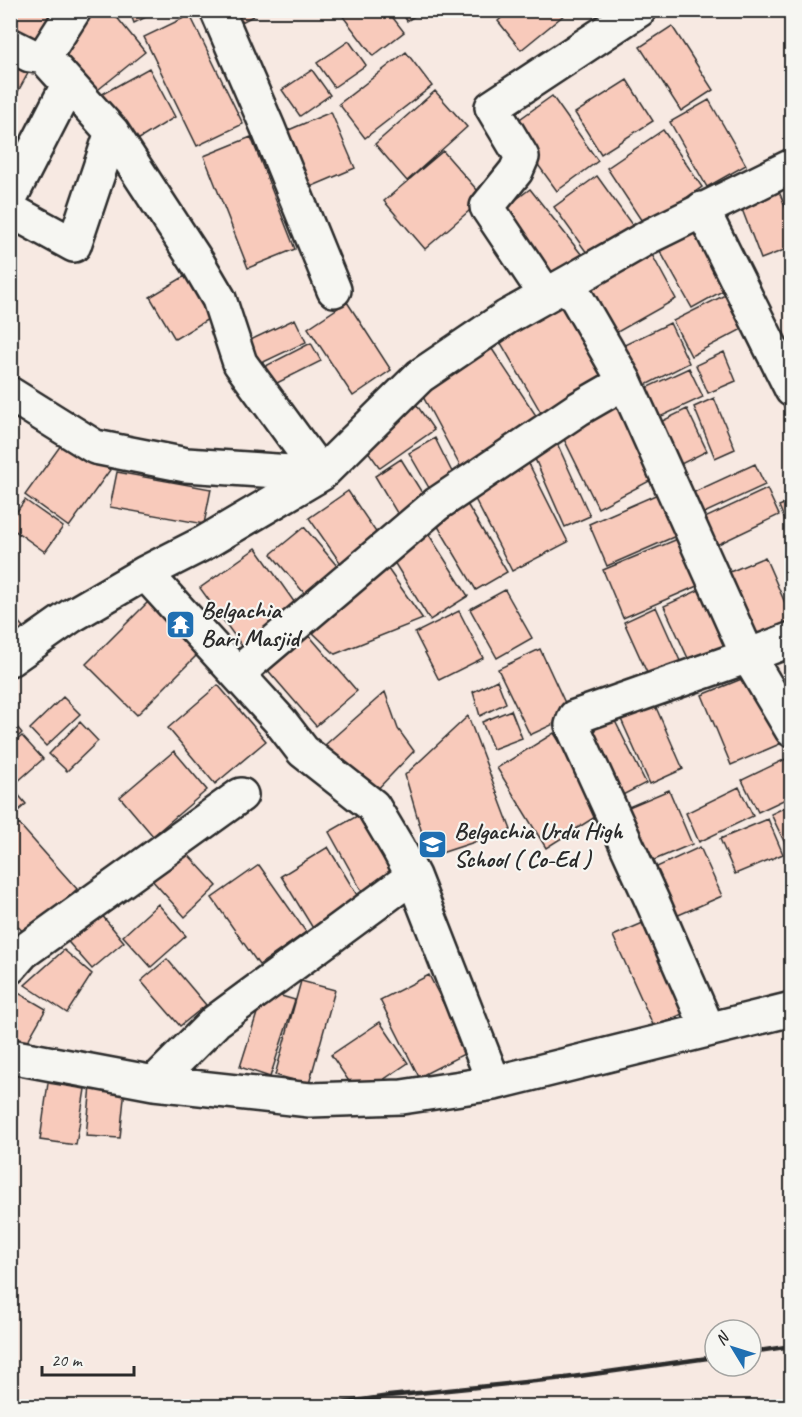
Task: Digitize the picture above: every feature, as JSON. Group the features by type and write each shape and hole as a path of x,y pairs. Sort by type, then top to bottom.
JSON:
{"street":[{"path":"44,57 74,10"},
{"path":"217,10 334,290"},
{"path":"639,10 492,107 522,157 516,171 487,207 557,289 625,382 748,656 792,730"},
{"path":"10,45 30,55 44,57 112,132 219,299 240,363 321,474"},
{"path":"10,198 68,85"},
{"path":"10,210 74,245 112,132"},
{"path":"10,659 71,616 145,573 204,543 321,474 420,376 507,316 650,236 792,166"},
{"path":"702,209 792,390"},
{"path":"238,673 436,504 578,409 625,382"},
{"path":"10,394 95,447 186,465 321,474"},
{"path":"145,573 238,673 303,751 373,806 412,876 494,1083"},
{"path":"708,1029 572,725 575,717 792,639"},
{"path":"10,967 23,952 241,795"},
{"path":"154,1083 216,1021 412,876"},
{"path":"10,1056 154,1083 310,1100 402,1097 494,1083 792,1009"}],"building":[{"path":"10,10 61,10 39,53 10,39"},
{"path":"99,10 111,10 145,52 89,97 51,50"},
{"path":"129,10 160,10 134,23"},
{"path":"231,10 264,10 238,24"},
{"path":"338,10 387,10 404,32 373,56"},
{"path":"400,10 424,10 407,21"},
{"path":"510,10 570,10 521,50 498,21"},
{"path":"190,15 243,124 197,146 144,37"},
{"path":"672,26 713,90 681,111 640,47"},
{"path":"349,41 366,65 334,87 317,63"},
{"path":"406,52 432,86 365,138 339,104"},
{"path":"10,54 32,66 10,106"},
{"path":"149,68 175,117 136,141 97,97"},
{"path":"312,70 330,95 300,116 282,90"},
{"path":"627,80 653,121 601,154 575,113"},
{"path":"435,91 467,127 407,181 375,144"},
{"path":"552,96 598,161 557,191 510,126"},
{"path":"709,100 746,165 707,187 670,122"},
{"path":"331,112 355,168 308,188 284,132"},
{"path":"663,130 702,187 645,226 607,168"},
{"path":"251,137 295,249 248,268 204,156"},
{"path":"443,151 484,198 425,249 384,201"},
{"path":"597,176 635,229 592,260 554,207"},
{"path":"530,189 585,259 558,281 502,210"},
{"path":"778,189 792,223 792,247 761,259 740,204"},
{"path":"689,224 726,289 692,308 655,242"},
{"path":"650,251 676,299 605,339 578,290"},
{"path":"185,276 210,318 175,339 150,297"},
{"path":"570,293 619,378 547,423 497,336"},
{"path":"729,293 746,327 691,356 673,321"},
{"path":"347,302 391,370 353,396 308,328"},
{"path":"295,319 306,342 253,367 242,344"},
{"path":"670,323 689,363 634,391 614,350"},
{"path":"311,343 321,361 265,389 256,371"},
{"path":"490,346 543,426 467,479 420,391"},
{"path":"724,352 736,381 708,393 696,365"},
{"path":"689,368 703,397 649,422 635,393"},
{"path":"628,397 661,475 598,508 560,431"},
{"path":"714,398 735,449 715,458 694,407"},
{"path":"416,404 434,430 380,468 362,443"},
{"path":"687,409 707,451 675,467 654,425"},
{"path":"66,438 110,470 69,527 25,495"},
{"path":"435,438 458,484 436,500 409,453"},
{"path":"556,441 590,516 565,527 532,452"},
{"path":"526,458 568,542 512,571 475,499"},
{"path":"401,459 429,504 403,523 375,476"},
{"path":"755,464 765,485 691,519 681,498"},
{"path":"117,472 211,489 204,524 110,507"},
{"path":"767,489 779,515 704,551 692,524"},
{"path":"667,490 685,532 607,566 589,524"},
{"path":"348,491 384,544 346,571 309,518"},
{"path":"25,500 63,527 45,552 10,527 10,521"},
{"path":"792,501 792,537 779,506"},
{"path":"467,504 507,572 476,590 436,523"},
{"path":"304,527 343,573 310,600 271,554"},
{"path":"426,530 468,596 430,620 389,554"},
{"path":"685,536 704,583 623,618 603,570"},
{"path":"256,548 302,613 247,653 200,588"},
{"path":"765,557 792,619 792,633 751,651 718,577"},
{"path":"383,562 423,619 335,654 309,629"},
{"path":"712,584 741,647 693,669 664,606"},
{"path":"505,590 532,638 497,658 470,609"},
{"path":"154,596 205,647 137,715 86,664"},
{"path":"656,607 685,672 653,686 624,622"},
{"path":"459,611 483,658 439,680 415,633"},
{"path":"10,612 28,633 10,647"},
{"path":"300,625 357,691 316,726 259,660"},
{"path":"540,649 571,716 530,735 498,669"},
{"path":"754,674 782,743 731,765 702,695"},
{"path":"497,680 506,703 480,716 473,692"},
{"path":"218,685 266,741 215,784 168,728"},
{"path":"385,692 398,729 414,751 371,796 325,745"},
{"path":"651,696 683,769 650,784 616,708"},
{"path":"63,697 80,714 46,746 30,729"},
{"path":"609,709 646,783 615,799 577,725"},
{"path":"511,710 522,738 493,749 482,722"},
{"path":"468,716 511,830 429,857 405,775"},
{"path":"10,719 22,733 10,744"},
{"path":"80,722 98,741 67,771 49,754"},
{"path":"554,733 603,812 546,848 497,768"},
{"path":"22,736 43,759 16,783 10,776 10,746"},
{"path":"174,751 207,790 153,836 120,797"},
{"path":"792,756 792,796 758,812 742,780"},
{"path":"10,785 26,804 10,818"},
{"path":"739,787 753,816 699,842 686,813"},
{"path":"669,790 692,844 640,866 617,812"},
{"path":"792,804 792,856 791,856 771,814"},
{"path":"371,808 407,872 365,897 329,832"},
{"path":"768,819 783,854 735,874 720,839"},
{"path":"19,824 77,889 26,935 10,918 10,832"},
{"path":"328,847 360,900 314,930 281,876"},
{"path":"700,847 722,896 667,920 646,872"},
{"path":"183,849 217,886 185,917 151,879"},
{"path":"259,865 306,932 259,965 212,898"},
{"path":"158,904 186,936 151,967 123,936"},
{"path":"96,908 124,942 92,969 63,936"},
{"path":"652,919 693,1009 654,1027 613,936"},
{"path":"64,950 92,974 67,1013 25,985"},
{"path":"167,959 206,1005 180,1026 141,981"},
{"path":"429,975 468,1052 419,1077 380,1000"},
{"path":"301,981 335,990 309,1084 275,1075"},
{"path":"10,988 46,1009 23,1049 10,1042"},
{"path":"264,991 295,1000 270,1077 240,1067"},
{"path":"380,1022 408,1063 359,1096 331,1055"},
{"path":"48,1083 85,1089 76,1145 40,1140"},
{"path":"91,1086 125,1088 120,1138 86,1136"}],"railway":[{"path":"763,1350 792,1346"},
{"path":"321,1406 389,1396 565,1378 703,1359"}],"place":[{"name":"Belgachia Bari Masjid","path":"180,624"},
{"name":"Belgachia Urdu High School ( Co-Ed )","path":"433,845"}]}
